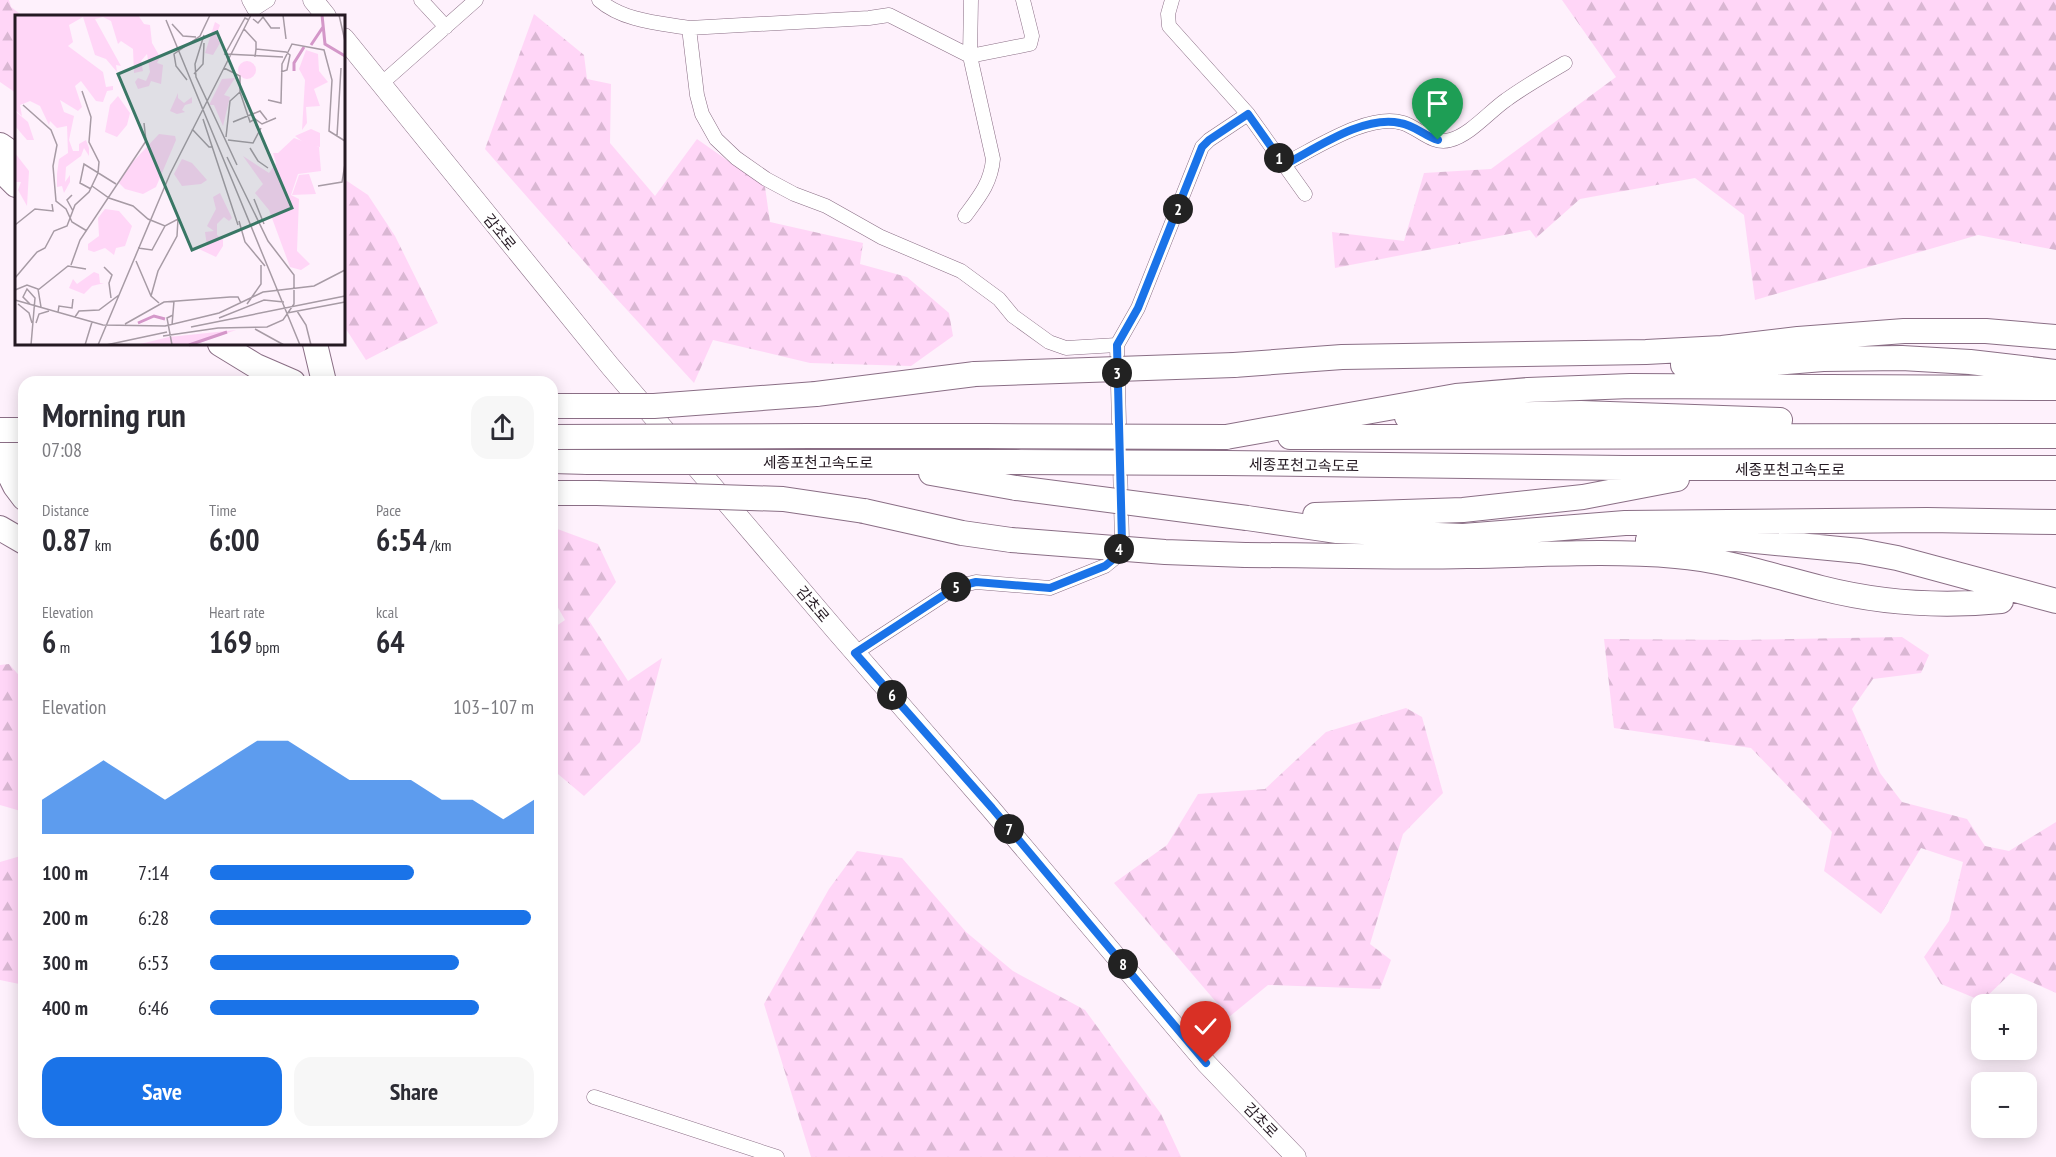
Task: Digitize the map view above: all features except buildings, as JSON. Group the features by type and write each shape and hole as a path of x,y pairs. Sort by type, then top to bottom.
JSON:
{"highway":[{"path":"0,145 15,155"},
{"path":"0,169 15,184"},
{"path":"1234,366 1342,357 1646,352 1722,348 1798,339 1904,331 1986,331 2056,337"},
{"path":"222,345 256,366 279,376"},
{"path":"315,345 323,376"},
{"path":"558,406 654,406 816,394 975,374 1234,366 1445,362 1740,365 1823,359 1902,358 1970,362 2056,372"},
{"path":"1226,438 1456,396 1528,390 1630,386 2056,388"},
{"path":"1332,418 1581,413 1849,423 2045,436"},
{"path":"0,430 18,430"},
{"name":"세종포천고속도로","path":"558,437 2045,436"},
{"path":"18,455 0,456 18,490"},
{"name":"세종포천고속도로","path":"558,462 1225,463 1729,469 2056,468"},
{"path":"867,462 1016,488 1337,531 1464,536 1625,523 1927,519 2056,522"},
{"path":"1247,518 1463,510 1562,500 1729,469"},
{"path":"558,493 783,499 1011,540 1154,551 1245,555 1617,554 1676,556 1718,561 1824,589 1875,598 1918,603 1968,604 2001,601"},
{"path":"0,528 18,538"},
{"path":"1324,555 1652,539 1735,539 1860,551 1897,558 2056,601"}],"main road":[{"path":"313,0 325,15"},
{"name":"감초로","path":"345,39 610,366 855,653 992,808 1206,1063 1296,1157"}],"street":[{"path":"249,0 254,9 268,0"},
{"path":"421,0 446,27"},
{"path":"381,84 476,0"},
{"path":"599,0 625,16 689,28 889,15 970,56 1030,44 1032,36 1023,0"},
{"path":"965,216 987,187 992,173 993,159 970,56 970,0"},
{"path":"1172,0 1168,14 1169,26 1248,114 1305,194"},
{"path":"689,28 697,95 702,114 716,139 736,158 766,179 794,194 826,206 881,237 961,271 999,299 1013,316 1049,342 1066,348 1117,345"},
{"path":"1284,165 1353,129 1370,123 1385,121 1403,123 1426,136 1438,140 1450,140 1462,135 1504,101 1565,63"},
{"path":"855,653 956,587 976,582 1050,588 1105,566 1116,557 1122,542 1117,345 1138,308 1202,147 1248,114"},
{"path":"594,1097 777,1157"}],"green space":[{"path":"0,0 9,0 11,7 22,15 15,15 15,92 0,82"},
{"path":"1562,0 2056,0 2056,250 1978,235 1755,300 1744,215 1695,178 1580,199 1536,238 1530,230 1335,268 1332,232 1404,241 1424,173 1491,169 1616,77"},
{"path":"534,14 584,55 587,79 611,84 610,143 655,196 697,139 765,187 770,222 863,243 860,264 907,277 949,313 953,336 911,366 810,363 713,340 694,383 485,149"},
{"path":"345,180 368,195 395,236 438,323 366,360 345,328"},
{"path":"558,529 598,544 616,582 588,619 628,681 662,658 640,742 584,796 558,774 558,625 565,620 558,608"},
{"path":"1902,637 1929,655 1921,673 1873,679 1852,709 1880,773 1902,802 1967,819 1985,846 2009,851 2056,822 2056,993 2011,973 1989,994 1971,994 1971,996 1941,984 1924,957 1949,921 1963,862 1921,848 1881,914 1824,871 1832,832 1751,748 1614,728 1604,639 1739,640"},
{"path":"9,664 18,674 18,810 0,805 0,665"},
{"path":"1406,708 1422,717 1443,793 1403,834 1370,944 1391,960 1380,989 1268,985 1229,1017 1114,883 1167,845 1198,794 1265,789 1326,732"},
{"path":"857,851 902,858 966,932 1013,971 1085,1010 1161,1114 1181,1157 811,1157 764,1004 829,889"},
{"path":"18,857 18,984 0,980 0,862"}],"route":[{"path":"1206,1063 992,808 855,653 956,587 976,582 1050,588 1105,566 1116,557 1122,542 1117,345 1138,308 1202,147 1209,140 1248,114 1284,165 1353,129 1370,123 1385,121 1403,123 1438,140"}]}
